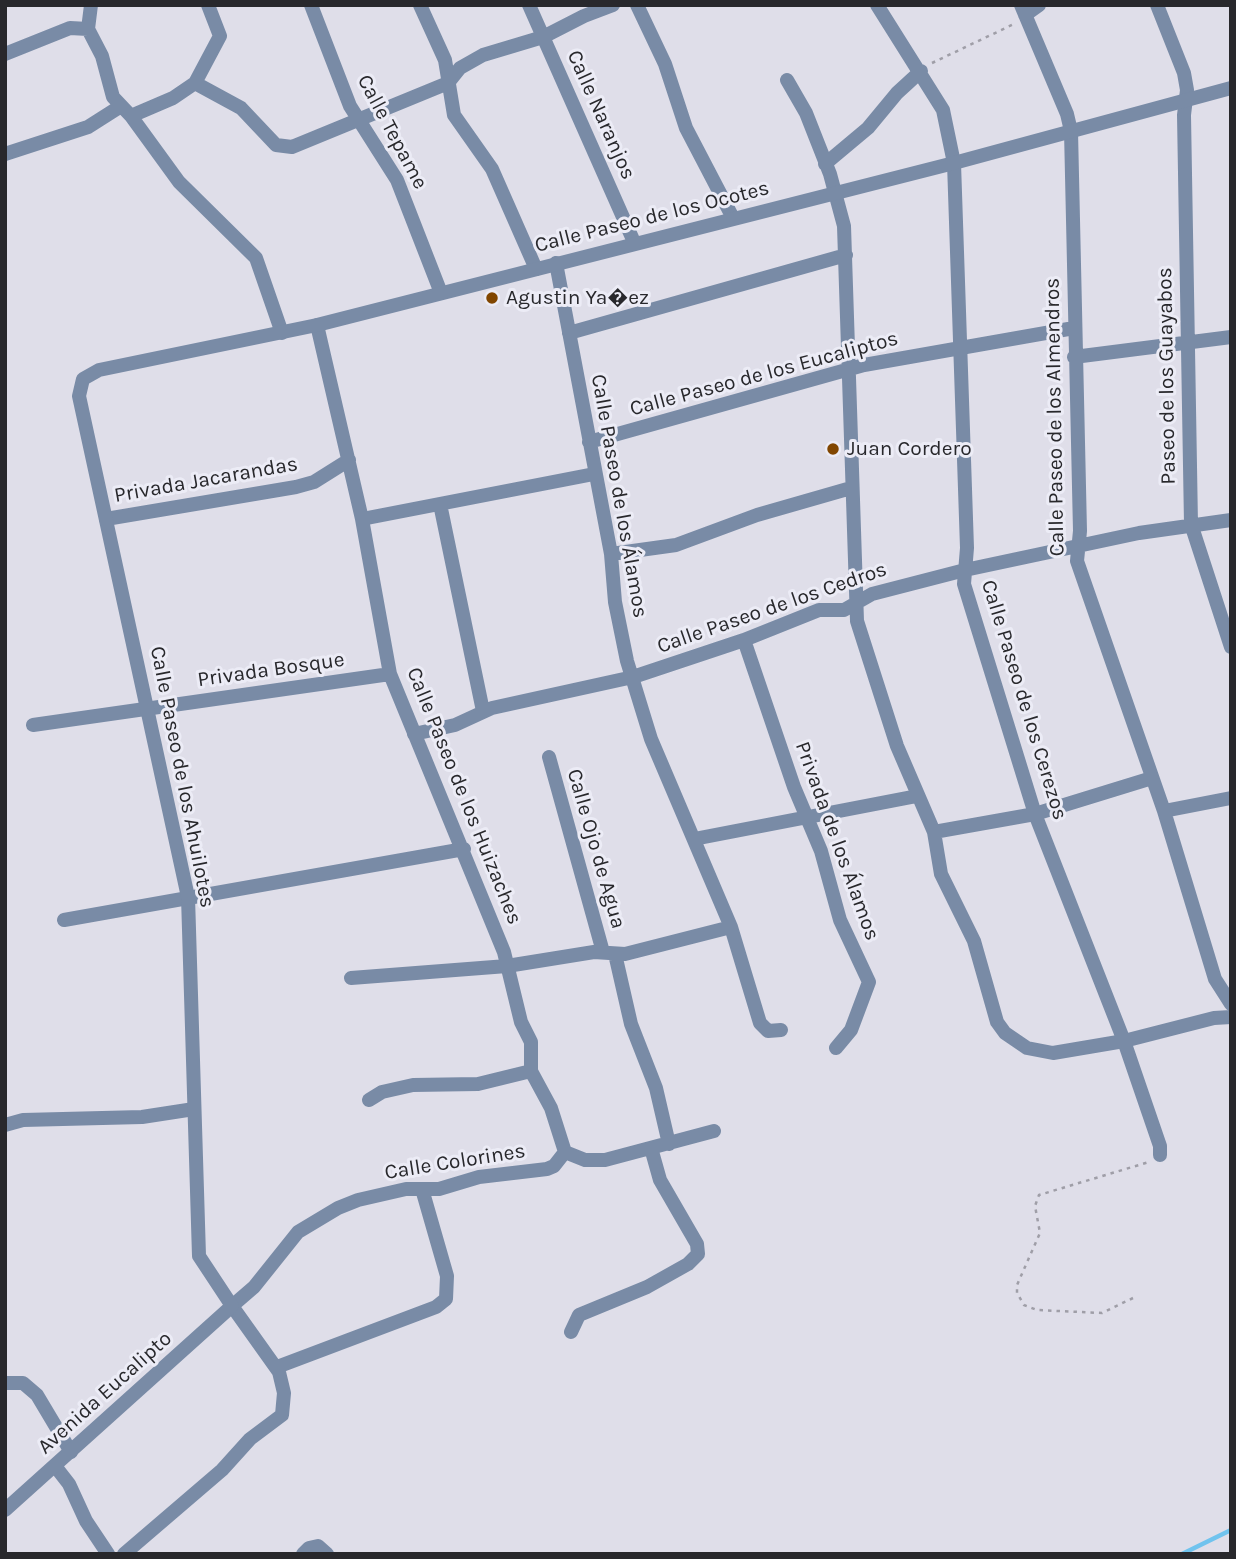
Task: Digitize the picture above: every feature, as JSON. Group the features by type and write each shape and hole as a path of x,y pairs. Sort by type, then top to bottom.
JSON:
{"street":[{"path":"5,138 10,152 183,93 195,83 220,36 208,5"},
{"name":"Calle Tepame","path":"311,5 358,120 397,180 441,293"},
{"path":"420,5 445,60 454,115 492,169 536,268"},
{"name":"Calle Naranjos","path":"529,5 634,242"},
{"path":"195,83 241,108 276,145 292,148 449,83 470,61 543,37 613,5"},
{"path":"637,5 665,64 686,128 733,218"},
{"name":"Calle Paseo de los Cerezos","path":"877,5 921,71 943,110 954,163 967,548 964,584 1035,814 1124,1041 1160,1146 1160,1155"},
{"path":"1023,10 1039,5"},
{"name":"Paseo de los Guayabos","path":"1157,5 1184,74 1186,99 1186,345 1191,524 1202,565 1231,647"},
{"path":"88,8 88,29 102,56 111,94 179,182 256,258 282,333"},
{"name":"Calle Paseo de los Almendros","path":"1023,10 1071,131 1079,568 1164,811 1216,979 1231,1004"},
{"path":"5,54 70,28 88,29"},
{"path":"825,164 872,125 897,93 921,71"},
{"path":"787,80 806,113 837,192 846,255 855,604 882,704 917,796 934,832 941,874 974,940 990,1006 1005,1033 1038,1052 1053,1053 1124,1041 1214,1018 1231,1017"},
{"name":"Calle Paseo de los Ocotes","path":"83,379 99,370 317,325 634,242 954,163 1231,88"},
{"path":"569,333 846,255"},
{"name":"Calle Paseo de los Álamos","path":"556,263 611,554 615,602 633,677 651,738 732,927 761,1026 768,1031 781,1030"},
{"name":"Calle Paseo de los Huizaches","path":"317,325 362,519 390,674 464,849 507,966 521,1022 531,1042 531,1071 551,1108 565,1152"},
{"name":"Calle Paseo de los Eucaliptos","path":"589,442 849,370 961,346 1074,328"},
{"path":"1074,357 1186,345 1231,337"},
{"name":"Calle Paseo de los Ahuilotes","path":"83,379 79,396 188,897 199,1255 232,1306 258,1339 265,1356 277,1367"},
{"name":"Privada Jacarandas","path":"106,519 296,487 332,473 349,460"},
{"path":"362,519 594,474"},
{"path":"611,554 676,545 757,515 851,488"},
{"path":"440,504 483,711"},
{"name":"Calle Paseo de los Cedros","path":"414,734 455,725 483,711 633,677 744,640 819,610 844,610 872,594 965,569 1191,524 1231,520"},
{"name":"Privada de los Álamos","path":"744,640 821,851 843,929 869,982 852,1030 836,1048"},
{"name":"Privada Bosque","path":"33,725 390,674"},
{"name":"Calle Ojo de Agua","path":"549,757 631,1024 653,1079 669,1144"},
{"path":"934,832 1035,814 1152,778"},
{"path":"694,839 917,796"},
{"path":"1164,811 1231,797"},
{"path":"64,920 464,849"},
{"path":"351,978 507,966 609,953 732,927"},
{"path":"369,1100 382,1092 413,1085 478,1084 531,1071"},
{"path":"5,1125 23,1120 142,1117 194,1109"},
{"path":"565,1152 595,1161 714,1131"},
{"path":"571,1332 579,1315 668,1276 688,1264 699,1251 660,1180 651,1148"},
{"name":"Calle Colorines","path":"232,1306 254,1287 298,1232 317,1219 358,1200 407,1189 439,1189 479,1177 547,1169 554,1166 565,1152"},
{"path":"124,1554 222,1469 250,1439 282,1415 284,1393 277,1367 436,1307 446,1298 447,1276 422,1189"},
{"name":"Avenida Eucalipto","path":"5,1510 232,1306"},
{"path":"5,1383 23,1383 37,1395 71,1452"},
{"path":"55,1466 69,1484 86,1521 108,1554"},
{"path":"303,1554 309,1548 318,1546 327,1554"}],"path":[{"path":"921,71 943,56 1016,23 1023,10"},
{"path":"1133,1297 1102,1313 1037,1310 1024,1305 1017,1293 1017,1285 1038,1244 1040,1224 1035,1202 1039,1195 1153,1161 1160,1155"}],"waterway":[{"path":"1182,1554 1231,1530"}],"place":[{"name":"Agustin Ya�ez","path":"492,298"},
{"name":"Juan Cordero","path":"833,449"}]}
